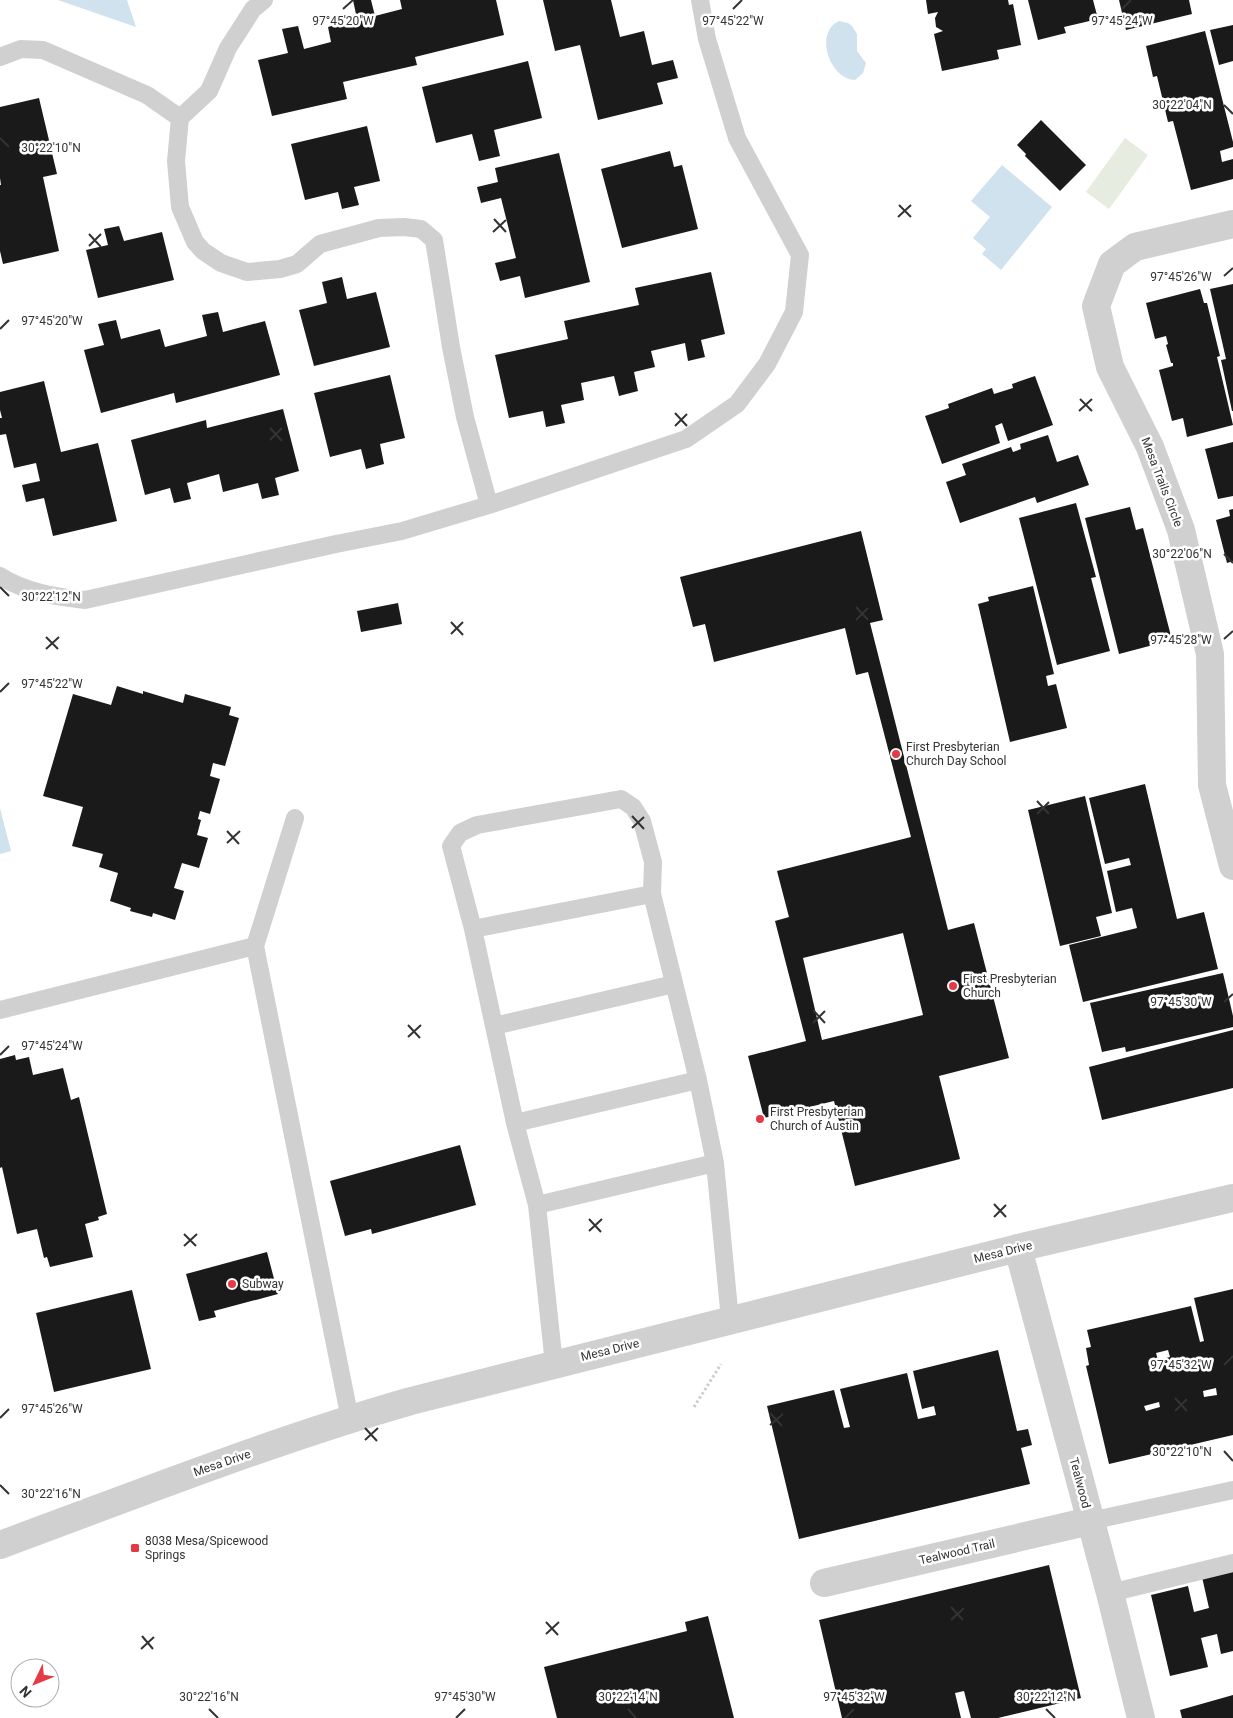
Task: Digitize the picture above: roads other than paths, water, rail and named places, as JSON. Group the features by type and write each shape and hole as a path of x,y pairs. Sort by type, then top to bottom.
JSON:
{"street":[{"name":"Mesa Trails Circle","path":"1233,224 1135,247 1112,264 1096,306 1110,367 1150,447 1181,530 1210,654 1212,785 1233,866"},
{"name":"Mesa Drive","path":"0,1545 190,1474 350,1418 554,1364 1018,1248 1233,1198"},
{"name":"Tealwood","path":"1018,1248 1110,1593 1141,1718"},
{"name":"Tealwood Trail","path":"824,1583 1090,1521"}],"lane":[{"path":"264,0 253,10 228,48 209,90 180,118 176,161 180,208 195,242 203,251 221,263 247,272 263,271 297,264 320,244 379,228 404,227 421,230 434,240 451,347 465,417 489,506"},
{"path":"0,576 8,582 51,597 85,600 402,531 489,506 686,439 737,404 767,364 794,312 800,255 737,138 707,39 700,0"},
{"path":"0,57 21,49 43,50 148,95 180,118"},
{"path":"554,1364 537,1205 451,846 460,833 477,825 621,799 633,806 642,821 653,862 652,894 698,1080 715,1163 730,1320"},
{"path":"295,818 255,946 350,1418"},
{"path":"472,929 652,894"},
{"path":"0,1010 255,946"},
{"path":"494,1026 674,984"},
{"path":"516,1123 698,1080"},
{"path":"537,1205 715,1163"},
{"path":"1090,1521 1233,1490"},
{"path":"1110,1593 1233,1563"}],"water":[{"path":"58,0 127,0 136,27"},
{"path":"839,21 852,26 857,34 857,51 866,63 863,73 855,80 846,78 838,72 828,54 827,35 831,27"},
{"path":"1002,165 1052,207 1001,270 982,254 986,249 973,238 990,217 971,201"},
{"path":"0,808 11,851 0,854"}],"place":[{"name":"First Presbyterian Church Day School","path":"896,754"},
{"name":"First Presbyterian Church","path":"953,986"},
{"name":"First Presbyterian Church of Austin","path":"760,1119"},
{"name":"Subway","path":"232,1284"},
{"name":"8038 Mesa/Spicewood Springs","path":"135,1548"}]}
